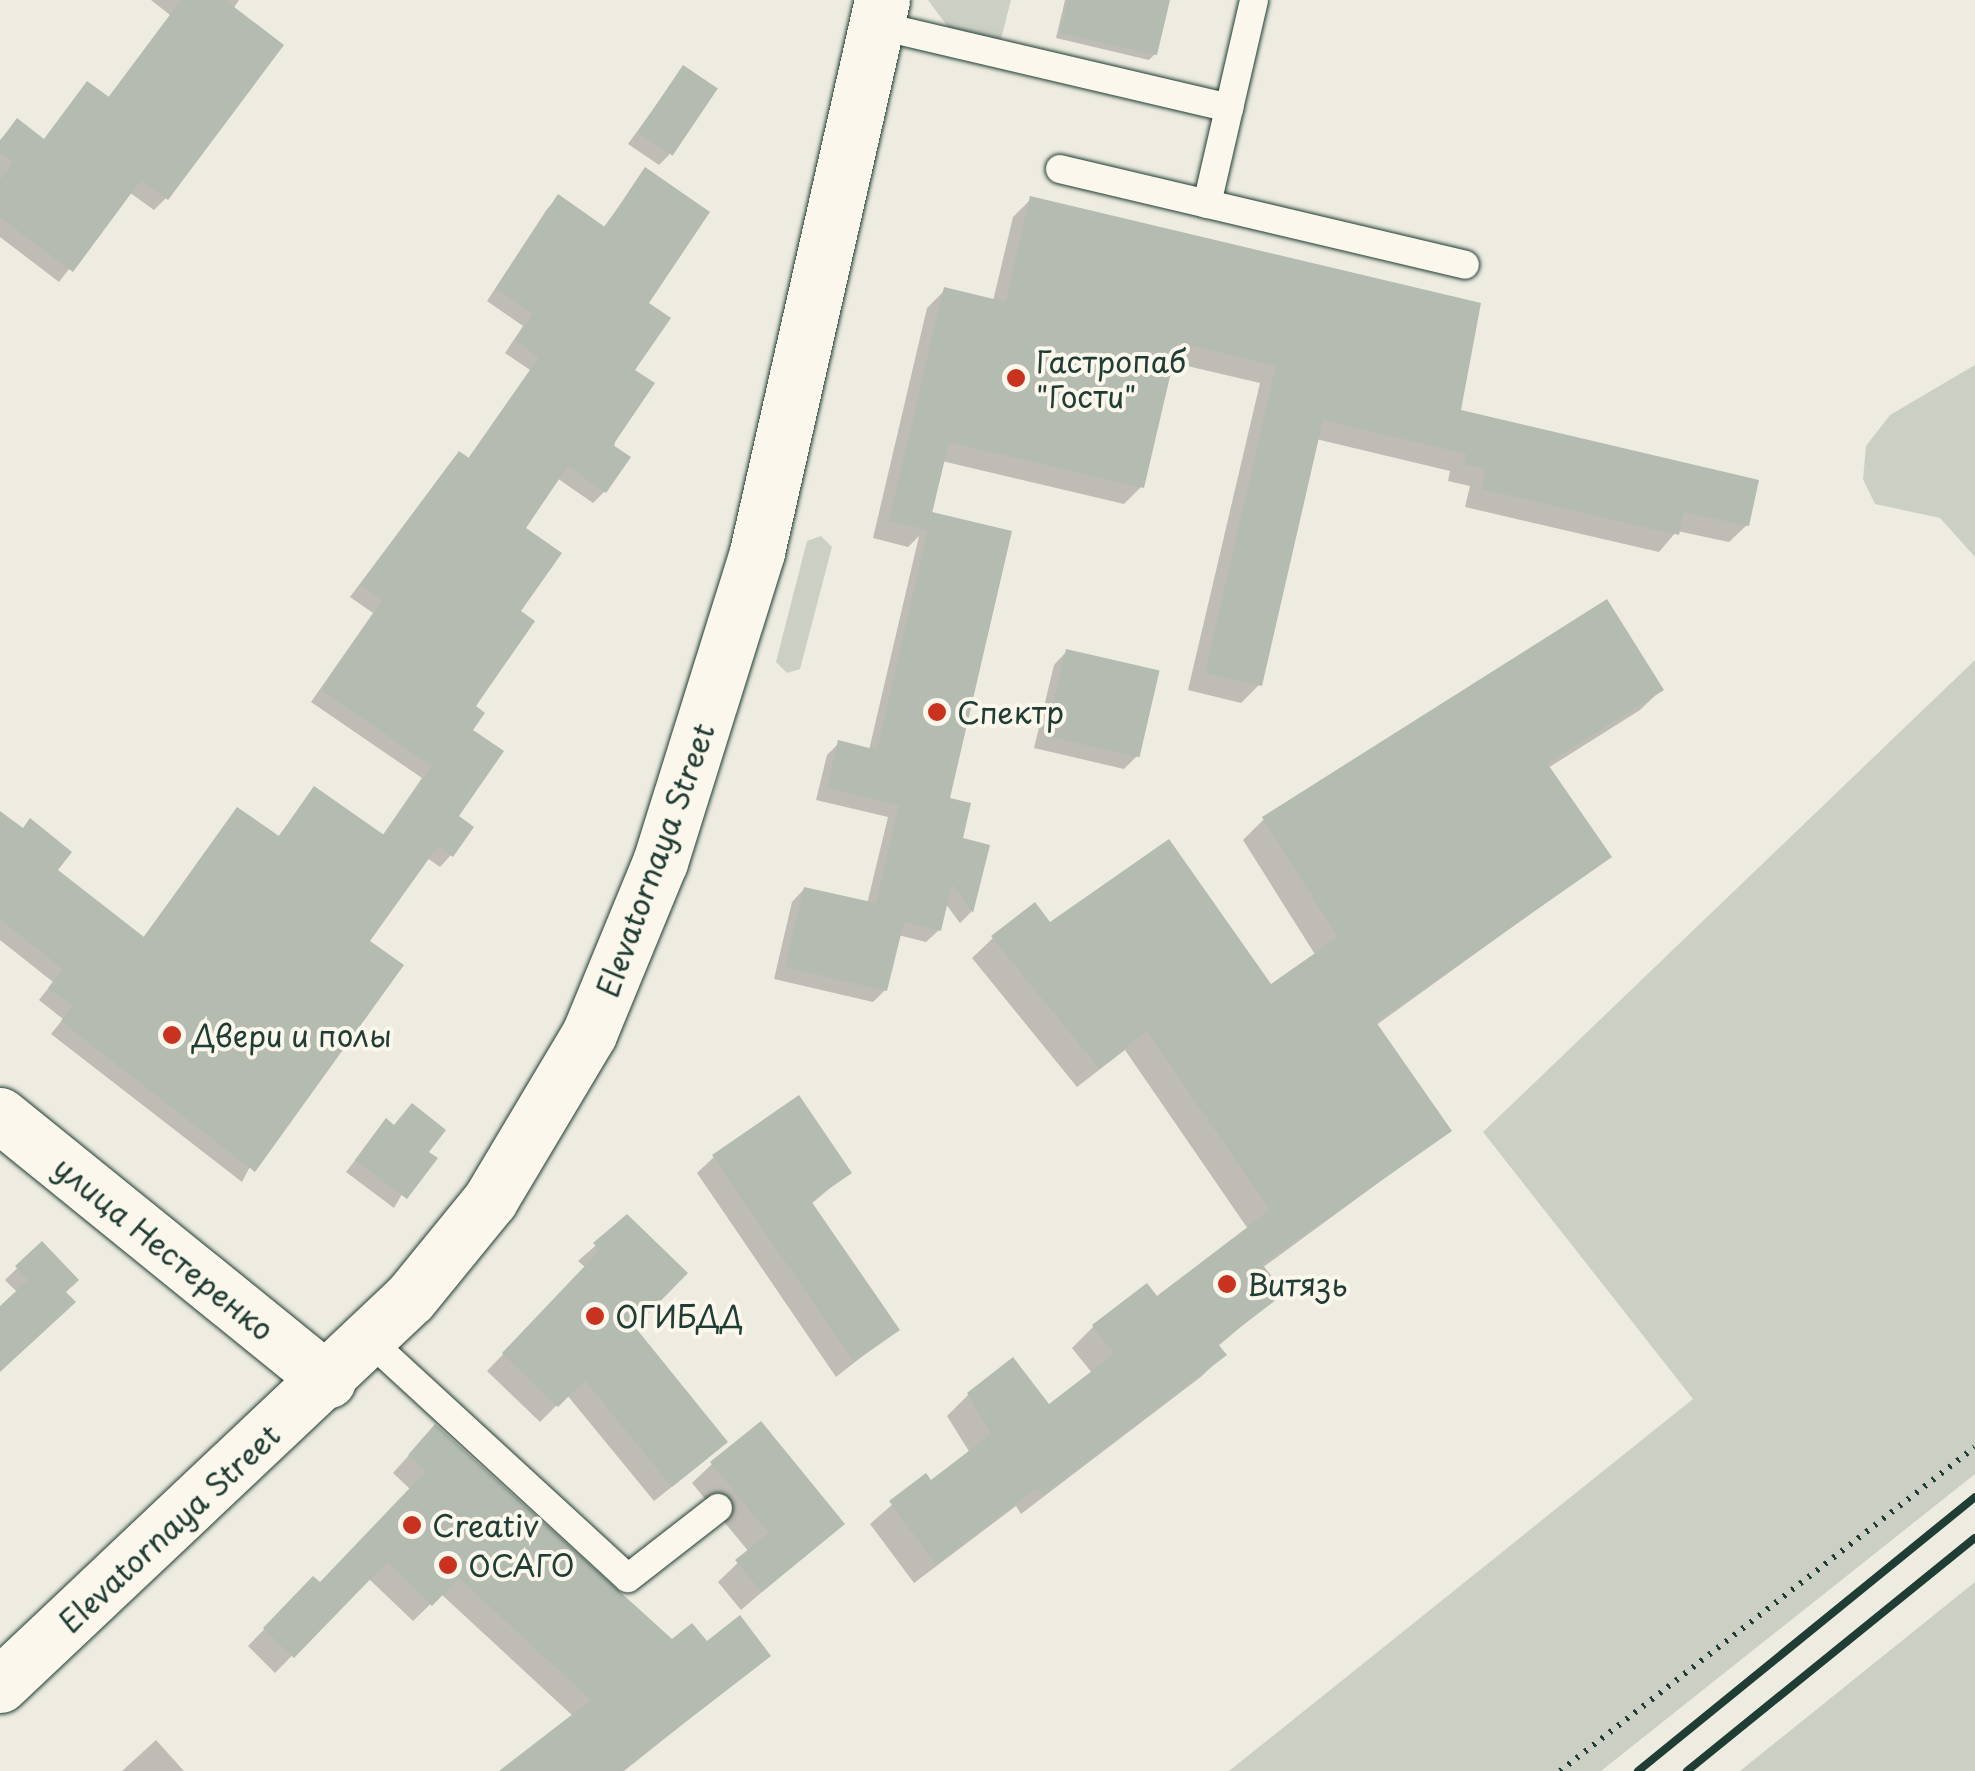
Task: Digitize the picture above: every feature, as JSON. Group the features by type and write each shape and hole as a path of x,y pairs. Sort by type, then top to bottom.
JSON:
{"street":[{"name":"Elevatornaya Street","path":"0,1685 370,1341 452,1250 549,1108 629,948 757,552 879,12"},
{"name":"улица Нестеренко","path":"0,1115 328,1381"}],"lane":[{"path":"1207,204 1254,0"},
{"path":"879,12 1229,108"},
{"path":"1060,169 1464,264"},
{"path":"370,1341 628,1578 718,1508"}],"path":[{"path":"1560,1771 1975,1448"}],"shaded area":[{"path":"928,0 1011,0 1001,39 948,27"},
{"path":"1975,365 1975,557 1940,518 1875,504 1863,479 1866,446 1890,415"},
{"path":"821,536 832,547 800,669 787,673 776,662 807,541"},
{"path":"1975,660 1975,1474 1601,1771 1229,1771 1693,1399 1483,1132"},
{"path":"1975,1582 1975,1771 1740,1771"}],"building":[{"path":"181,0 225,0 284,45 168,200 141,180 73,272 0,217 0,180 13,162 0,152 0,141 17,118 44,139 87,81 109,97"},
{"path":"1068,0 1170,0 1157,55 1060,33"},
{"path":"683,65 718,88 673,156 638,132"},
{"path":"645,167 710,212 649,303 671,318 635,370 655,383 613,445 631,457 606,493 568,466 526,528 562,553 521,611 535,621 476,706 485,713 473,730 504,751 459,816 474,827 453,857 438,846 370,941 404,965 255,1172 61,1021 73,1006 48,988 63,969 0,919 0,811 23,828 30,818 72,852 58,870 144,937 237,807 279,836 314,786 384,835 432,766 321,690 383,600 360,585 459,451 469,458 539,357 515,340 533,314 496,288 558,194 605,227"},
{"path":"1030,196 1481,303 1461,410 1759,480 1749,526 1684,512 1679,535 1482,489 1486,469 1464,464 1467,454 1323,420 1262,686 1205,673 1276,366 1178,342 1144,488 949,442 928,530 889,521 944,287 1006,302"},
{"path":"932,512 1012,531 950,798 971,803 963,838 990,845 973,913 952,884 941,931 904,922 887,991 785,967 804,887 876,903 899,805 827,788 838,740 877,750"},
{"path":"1607,599 1664,690 1547,763 1612,857 1376,1022 1452,1131 1262,1264 1285,1293 1218,1344 1227,1355 1043,1495 1038,1487 936,1564 889,1501 926,1473 931,1480 991,1434 967,1393 1013,1357 1049,1404 1114,1354 1092,1325 1147,1283 1157,1296 1270,1210 1147,1031 1099,1068 991,936 1035,902 1050,922 1169,839 1271,984 1338,937 1262,817"},
{"path":"1066,649 1160,671 1140,757 1046,736"},
{"path":"799,1095 852,1173 811,1201 900,1330 854,1362 712,1155"},
{"path":"412,1103 446,1130 429,1152 438,1158 407,1199 355,1160 386,1118 394,1125"},
{"path":"627,1214 688,1273 635,1327 728,1442 672,1487 585,1380 558,1407 502,1353 600,1250 593,1243"},
{"path":"42,1241 79,1280 66,1292 76,1302 0,1372 0,1306 28,1280 15,1266"},
{"path":"761,1421 845,1524 762,1592 735,1560 769,1533 710,1462"},
{"path":"435,1424 672,1639 692,1623 707,1641 740,1615 771,1656 622,1771 499,1771 591,1700 459,1578 432,1606 387,1562 294,1658 263,1628 313,1576 320,1582 426,1471 408,1455"}],"railway":[{"path":"1638,1771 1975,1497"},
{"path":"1687,1771 1975,1538"}],"place":[{"name":"Гастропаб \"Гости\"","path":"1016,378"},
{"name":"Спектр","path":"937,712"},
{"name":"Двери и полы","path":"172,1035"},
{"name":"Витязь","path":"1227,1284"},
{"name":"ОГИБДД","path":"595,1316"},
{"name":"Creativ","path":"412,1525"},
{"name":"ОСАГО","path":"448,1565"}]}
